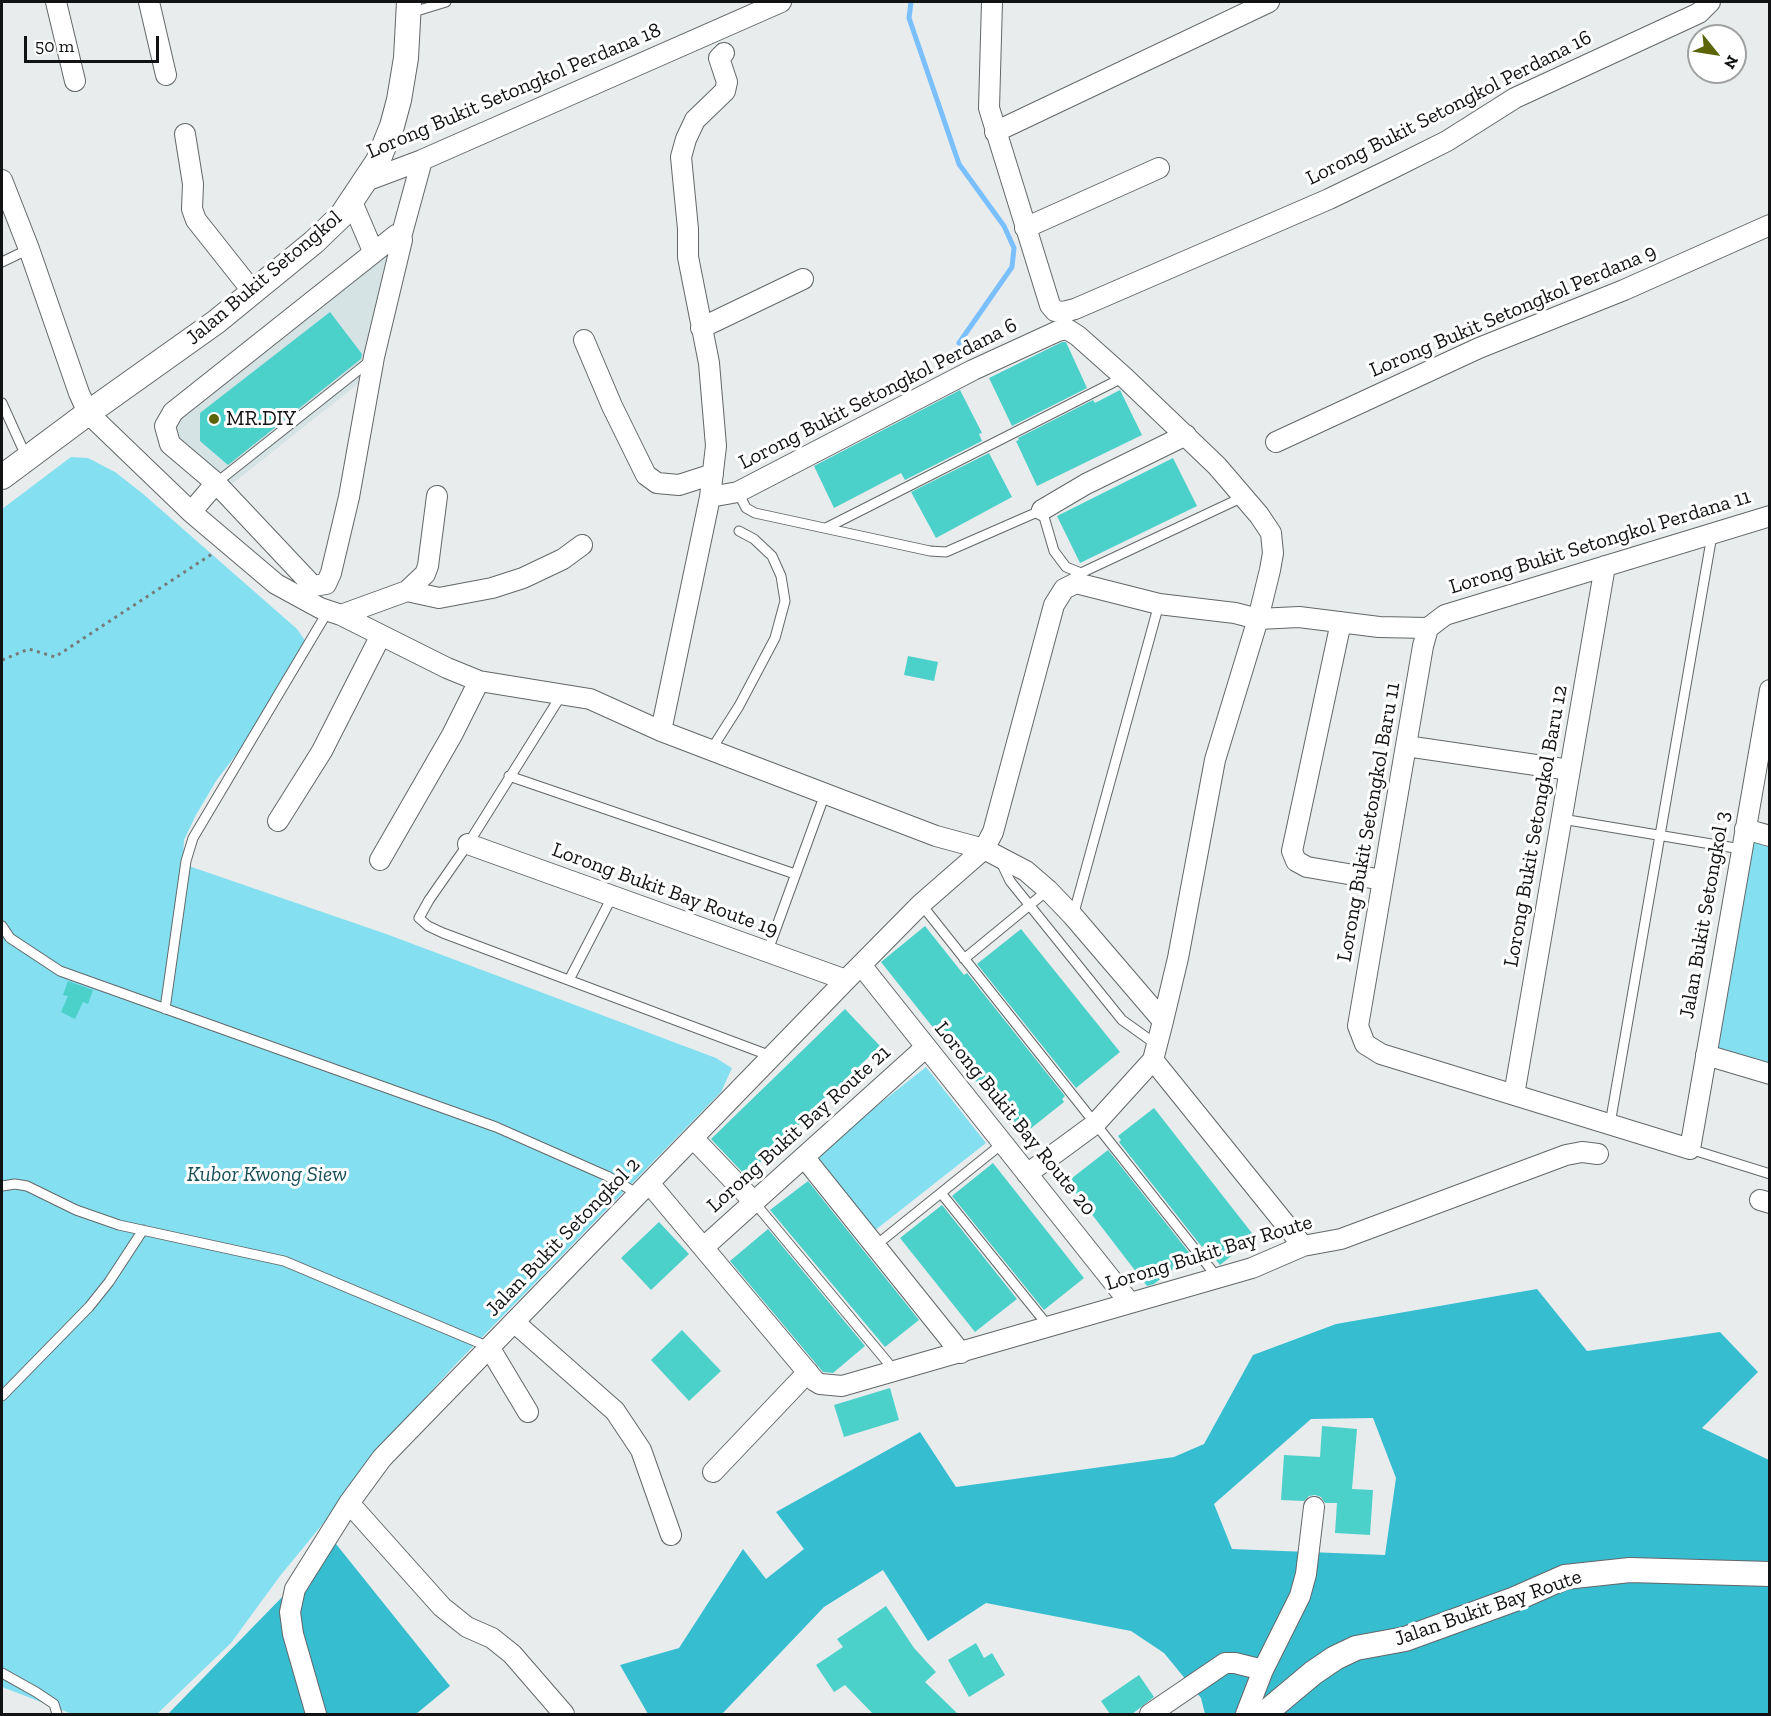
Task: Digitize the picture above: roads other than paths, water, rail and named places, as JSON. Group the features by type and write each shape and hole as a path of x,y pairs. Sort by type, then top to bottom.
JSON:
{"street":[{"path":"56,2 75,81"},
{"path":"149,2 166,75"},
{"name":"Lorong Bukit Setongkol Perdana 18","path":"366,181 423,160 781,2"},
{"path":"992,2 989,108 1025,228 1159,168"},
{"path":"995,132 1269,2"},
{"name":"Lorong Bukit Setongkol Perdana 16","path":"1025,228 1050,305 1055,311 1075,309 1329,199 1447,141 1515,98 1699,13 1710,2"},
{"name":"Jalan Bukit Setongkol","path":"2,477 189,342 314,242 342,215 366,181 385,144 399,100 406,58 408,7"},
{"path":"661,731 710,497 716,431 708,363 688,257 688,229 681,157 695,120 724,91 727,82 719,58 724,53"},
{"path":"185,134 193,184 192,209 196,220 253,292"},
{"path":"401,237 396,235 373,251 173,412 165,426 170,444 216,483 313,586 326,584 331,573 349,497 375,357 401,237 423,160"},
{"path":"2,180 88,413 191,512 276,584 290,593 479,681 590,699 661,731 825,794 936,836 991,852 1026,871 1048,890 1163,1021"},
{"path":"352,202 373,251"},
{"name":"Lorong Bukit Setongkol Perdana 9","path":"1276,442 1479,348 1624,290 1770,225"},
{"path":"701,328 803,279"},
{"name":"Lorong Bukit Setongkol Perdana 6","path":"710,497 738,492 973,370 1058,331 1067,329 1078,336 1124,377"},
{"path":"584,340 612,406 646,475 657,483 680,485 713,474"},
{"path":"1028,1174 1095,1124 1155,1052 1178,958 1215,760 1258,619 1273,553 1271,533 1217,466 1124,377"},
{"path":"1042,510 1086,484 1185,435"},
{"path":"191,512 216,483"},
{"path":"334,613 407,591 424,574 428,566 437,496"},
{"name":"Lorong Bukit Setongkol Perdana 11","path":"1428,628 1445,615 1769,515"},
{"path":"407,591 439,598 492,588 523,578 563,559 582,545"},
{"name":"Lorong Bukit Setongkol Baru 12","path":"1514,1095 1605,566"},
{"path":"991,852 993,832 1054,605 1064,590 1076,583 1159,604 1235,613 1258,619 1299,617 1379,627 1428,628"},
{"path":"1341,622 1292,851 1296,861 1307,867 1383,880"},
{"name":"Lorong Bukit Setongkol Baru 11","path":"1428,628 1423,646 1358,1026 1365,1044 1382,1054 1514,1095"},
{"path":"278,822 322,751 381,635"},
{"path":"380,860 452,735 479,681"},
{"name":"Jalan Bukit Setongkol 3","path":"1690,1149 1741,849 1766,734 1770,690"},
{"path":"1406,746 1570,770"},
{"path":"1745,829 1770,836"},
{"name":"Lorong Bukit Bay Route 19","path":"468,844 846,980"},
{"name":"Jalan Bukit Setongkol 2","path":"316,1714 293,1634 290,1612 295,1589 349,1503 382,1458 921,904 991,852"},
{"name":"Lorong Bukit Bay Route 20","path":"861,965 1130,1303"},
{"name":"Lorong Bukit Bay Route 21","path":"704,1247 926,1047"},
{"path":"1155,1052 1303,1246"},
{"path":"1706,1055 1770,1074"},
{"path":"1514,1095 1690,1149"},
{"path":"693,1138 754,1202"},
{"name":"Lorong Bukit Bay Route","path":"808,1372 815,1381 842,1386 1252,1268 1303,1246 1341,1239 1566,1155 1582,1152 1598,1154"},
{"path":"804,1157 961,1353"},
{"path":"644,1189 704,1247 808,1372 713,1472"},
{"path":"514,1322 615,1411 641,1450 671,1535"},
{"path":"489,1347 528,1412"},
{"path":"349,1503 442,1607 467,1627 492,1638 512,1654 564,1714"},
{"path":"1246,1714 1263,1670 1300,1596 1306,1574 1314,1507"},
{"name":"Jalan Bukit Bay Route","path":"1264,1714 1313,1673 1335,1658 1356,1648 1406,1639 1515,1599 1565,1577 1630,1570 1770,1574"},
{"path":"1150,1714 1225,1663 1235,1663 1263,1670"}],"lane":[{"path":"408,7 446,2"},
{"path":"2,262 29,249"},
{"path":"216,483 375,357"},
{"path":"828,528 1124,377"},
{"path":"2,403 27,458"},
{"path":"738,492 746,508 755,513 930,551 946,552 1042,510 1054,551 1066,567 1081,573 1243,497"},
{"path":"711,750 739,706 776,638 785,602 781,576 772,556 753,539 739,531"},
{"path":"1610,1124 1712,532"},
{"path":"1072,916 1159,604"},
{"path":"165,1009 186,861 193,838 334,613"},
{"path":"562,694 419,918 428,926 443,933 772,1057"},
{"path":"509,776 795,874"},
{"path":"767,953 825,794"},
{"path":"1562,819 1741,849"},
{"path":"991,852 1010,881 1122,1020 1155,1052"},
{"path":"964,959 1048,890"},
{"path":"568,980 612,897"},
{"path":"921,904 1217,1277"},
{"path":"2,926 10,938 60,971 496,1127 607,1176 644,1189"},
{"path":"875,1246 1003,1143"},
{"path":"1690,1149 1770,1174"},
{"path":"2,1186 15,1184 27,1186 76,1210 119,1225 284,1261 489,1347"},
{"path":"941,1193 1049,1327"},
{"path":"754,1202 894,1370"},
{"path":"2,1396 89,1307 109,1282 143,1230"},
{"path":"2,1672 54,1704 57,1714"}],"waterway":[{"path":"911,2 909,18 959,164 1004,226 1014,248 1012,267 959,343"}],"place":[{"name":"MR.DIY","path":"214,419"}],"park label":[{"name":"Kubor Kwong Siew","path":"267,1175"}]}
